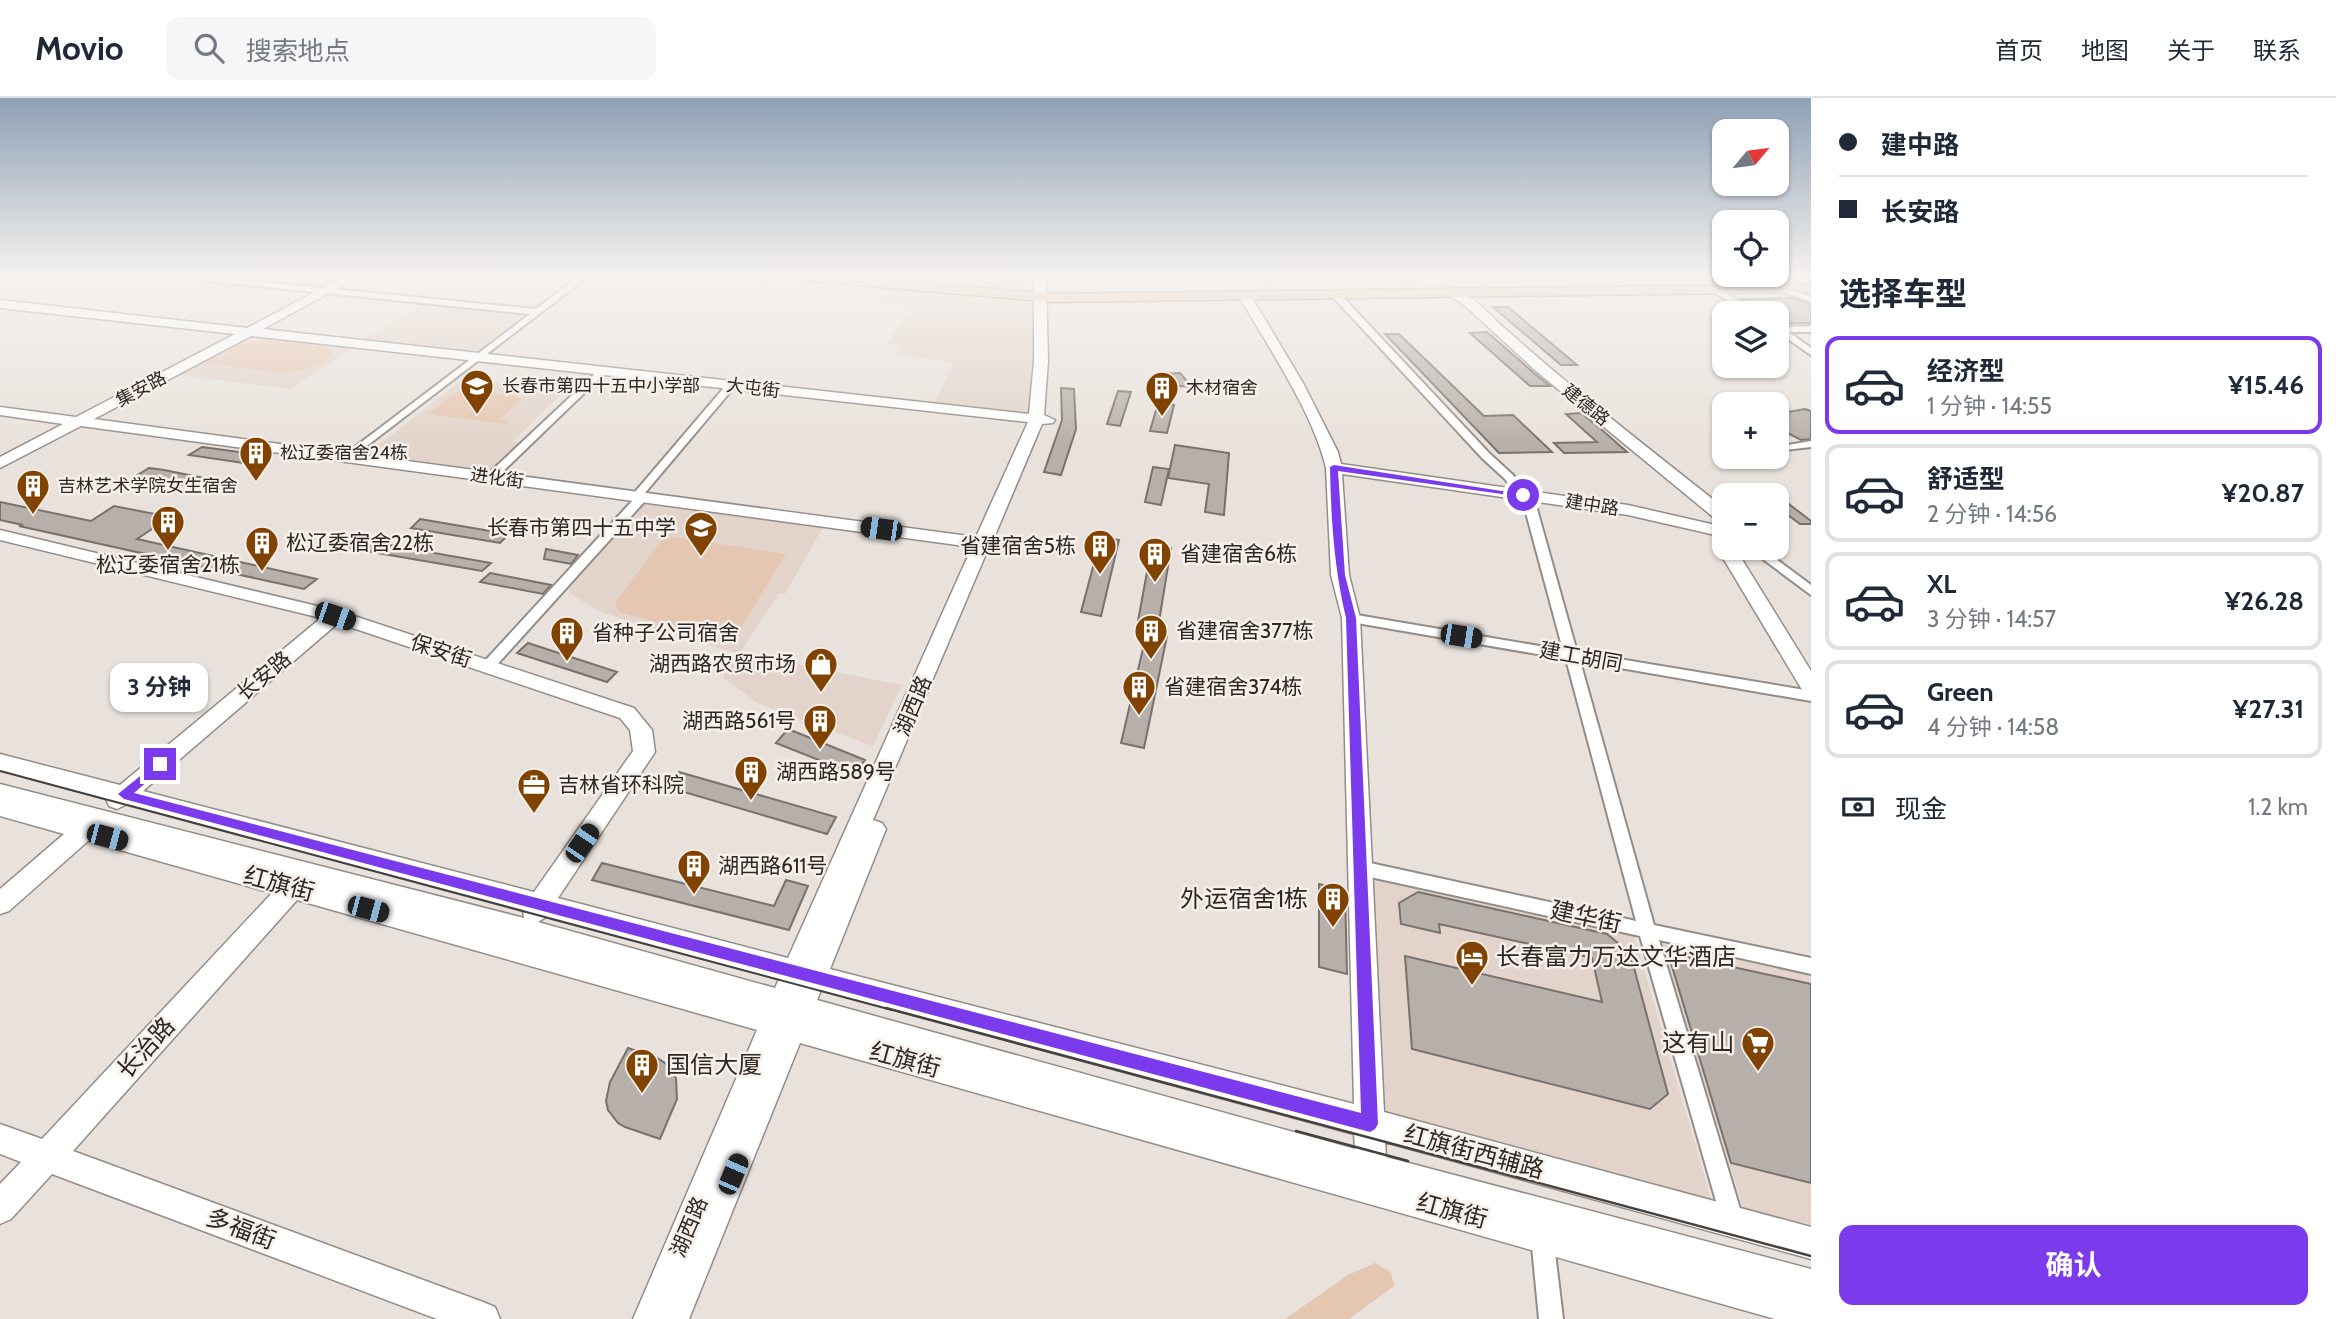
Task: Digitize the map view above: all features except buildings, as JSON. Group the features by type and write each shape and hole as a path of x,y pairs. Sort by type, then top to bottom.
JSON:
{"street":[{"name":"大屯街","path":"249,332 1042,420"},
{"name":"集安路","path":"0,463 249,332"},
{"path":"347,458 513,332"},
{"name":"湖西路","path":"672,1319 788,1016 1042,420 1043,332"},
{"path":"1265,332 1320,428 1334,467 1339,564 1351,618 1371,1168"},
{"path":"1371,332 1523,495 1531,509 1647,930 1733,1223"},
{"name":"建德路","path":"1502,332 1541,368 1712,507"},
{"path":"1789,336 1811,352"},
{"path":"491,477 603,371"},
{"path":"488,666 579,570 640,500 639,494 731,385"},
{"name":"进化街","path":"0,411 988,544"},
{"path":"1789,448 1811,444"},
{"name":"建中路","path":"1334,467 1628,510 1712,529"},
{"name":"保安街","path":"0,535 335,616 627,713 640,724 645,735 644,752 524,929"},
{"path":"1733,560 1786,651 1809,679"},
{"path":"1770,560 1811,591"},
{"name":"长安路","path":"0,904 124,794 335,616"},
{"name":"建工胡同","path":"1351,618 1811,696"},
{"name":"红旗街西辅路","path":"0,762 1811,1243"},
{"name":"红旗街","path":"0,793 292,888 1371,1168 1811,1286"},
{"name":"红旗街","path":"0,807 91,824 524,929 788,1016 1811,1312"},
{"name":"建华街","path":"1361,868 1811,966"},
{"name":"长治路","path":"0,1208 292,888"},
{"name":"湖西路","path":"650,1319 788,1016"},
{"name":"多福街","path":"0,1139 483,1319"},
{"path":"1542,1236 1551,1319"}],"shaded area":[{"path":"375,332 507,332 478,355 357,343"},
{"path":"894,332 1035,332 1035,380 1031,415 933,405 954,362 893,355 899,345 886,344"},
{"path":"249,335 355,347 291,389 175,375"},
{"path":"266,340 323,346 332,353 322,363 308,369 292,371 254,370 205,362 212,359 222,360 229,350 235,347"},
{"name":"长春市第四十五中小学部","path":"463,379 566,390 513,441 518,442 490,470 367,454"},
{"path":"462,391 516,396 521,400 500,419 508,421 505,424 428,414 453,394"},
{"name":"长春市第四十五中学","path":"645,502 823,527 785,594 779,593 740,653 902,685 873,746 759,704 722,677 739,654 600,612 571,594 569,589"},
{"path":"674,537 786,554 737,634 727,638 713,637 619,612 615,603 662,540"},
{"path":"1369,875 1634,935 1712,1202 1380,1117"},
{"name":"这有山","path":"1661,943 1811,976 1811,1231 1745,1214"},
{"path":"1375,1263 1391,1272 1394,1286 1349,1319 1285,1319 1348,1275"}],"tram line":[{"path":"0,771 892,1010"},
{"path":"886,1008 1811,1256"},
{"path":"1296,1131 1408,1161"}],"place":[{"name":"长春市第四十五中小学部","path":"477,416"},
{"name":"木材宿舍","path":"1162,418"},
{"name":"松辽委宿舍24栋","path":"256,483"},
{"name":"吉林艺术学院女生宿舍","path":"33,516"},
{"name":"松辽委宿舍21栋","path":"168,552"},
{"name":"长春市第四十五中学","path":"701,558"},
{"name":"松辽委宿舍22栋","path":"262,573"},
{"name":"省建宿舍5栋","path":"1100,576"},
{"name":"省建宿舍6栋","path":"1155,584"},
{"name":"省建宿舍377栋","path":"1151,661"},
{"name":"省种子公司宿舍","path":"567,663"},
{"name":"湖西路农贸市场","path":"821,694"},
{"name":"省建宿舍374栋","path":"1139,717"},
{"name":"湖西路561号","path":"820,751"},
{"name":"湖西路589号","path":"751,802"},
{"name":"吉林省环科院","path":"534,815"},
{"name":"湖西路611号","path":"694,896"},
{"name":"外运宿舍1栋","path":"1333,929"},
{"name":"长春富力万达文华酒店","path":"1472,987"},
{"name":"这有山","path":"1758,1073"},
{"name":"国信大厦","path":"642,1095"}],"route":[{"path":"160,764 124,794 1370,1124 1351,618 1340,575 1336,541 1334,467 1523,495"}]}
